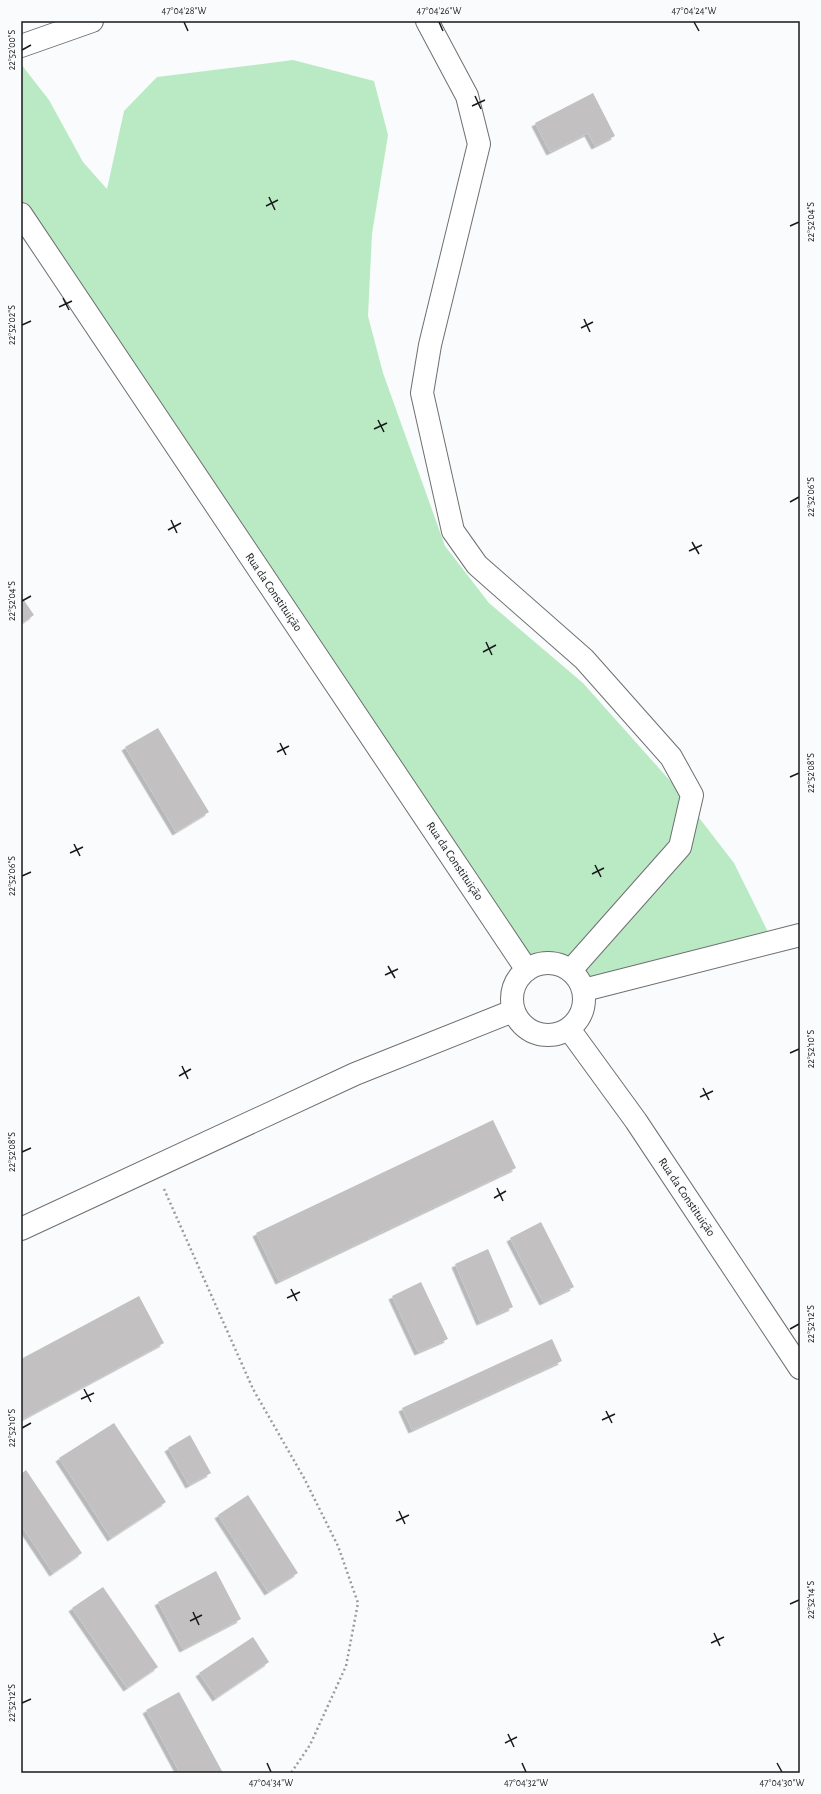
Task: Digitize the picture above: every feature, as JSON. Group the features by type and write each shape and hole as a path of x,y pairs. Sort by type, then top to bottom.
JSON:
{"street":[{"path":"21,46 92,21"},
{"path":"427,21 467,96 479,144 430,345 422,393 453,531 477,565 584,659 671,756 692,795 680,847 570,970"},
{"name":"Rua da Constituição","path":"21,214 527,970"},
{"path":"584,990 800,935"},
{"path":"549,963 560,965 570,970 579,979 584,990 585,1003 582,1015 575,1025 552,1036 540,1035 529,1030 519,1022 513,1011 511,999 514,987 519,977 527,970 538,964 549,963"},
{"path":"21,1229 355,1074 513,1011"},
{"name":"Rua da Constituição","path":"568,1029 636,1121 800,1368"}],"path":[{"path":"154,1167 253,1389 304,1478 338,1546 358,1603 346,1666 310,1745 291,1773"}],"green space":[{"path":"293,60 374,81 388,135 372,234 368,316 383,373 445,546 489,603 583,683 673,784 734,863 769,934 585,986 575,970 562,961 546,959 528,965 21,213 21,64 49,100 83,162 107,189 124,111 157,77"}],"building":[{"path":"593,93 615,136 595,146 588,133 550,152 535,123"},
{"path":"21,596 34,615 21,624"},
{"path":"158,728 209,812 176,832 125,747"},
{"path":"493,1120 516,1168 279,1281 256,1233"},
{"path":"541,1222 574,1287 543,1302 510,1238"},
{"path":"488,1249 513,1307 480,1322 455,1264"},
{"path":"421,1282 448,1339 418,1352 392,1296"},
{"path":"139,1296 164,1343 21,1420 21,1359"},
{"path":"552,1339 562,1361 412,1430 402,1408"},
{"path":"114,1423 166,1502 111,1538 59,1458"},
{"path":"190,1435 211,1473 189,1485 168,1448"},
{"path":"26,1470 82,1553 53,1573 21,1525 21,1474"},
{"path":"248,1495 298,1573 268,1592 218,1515"},
{"path":"216,1571 241,1619 183,1649 158,1602"},
{"path":"103,1587 158,1667 127,1688 72,1608"},
{"path":"253,1637 269,1662 216,1698 199,1673"},
{"path":"179,1692 223,1773 180,1773 146,1710"}]}
